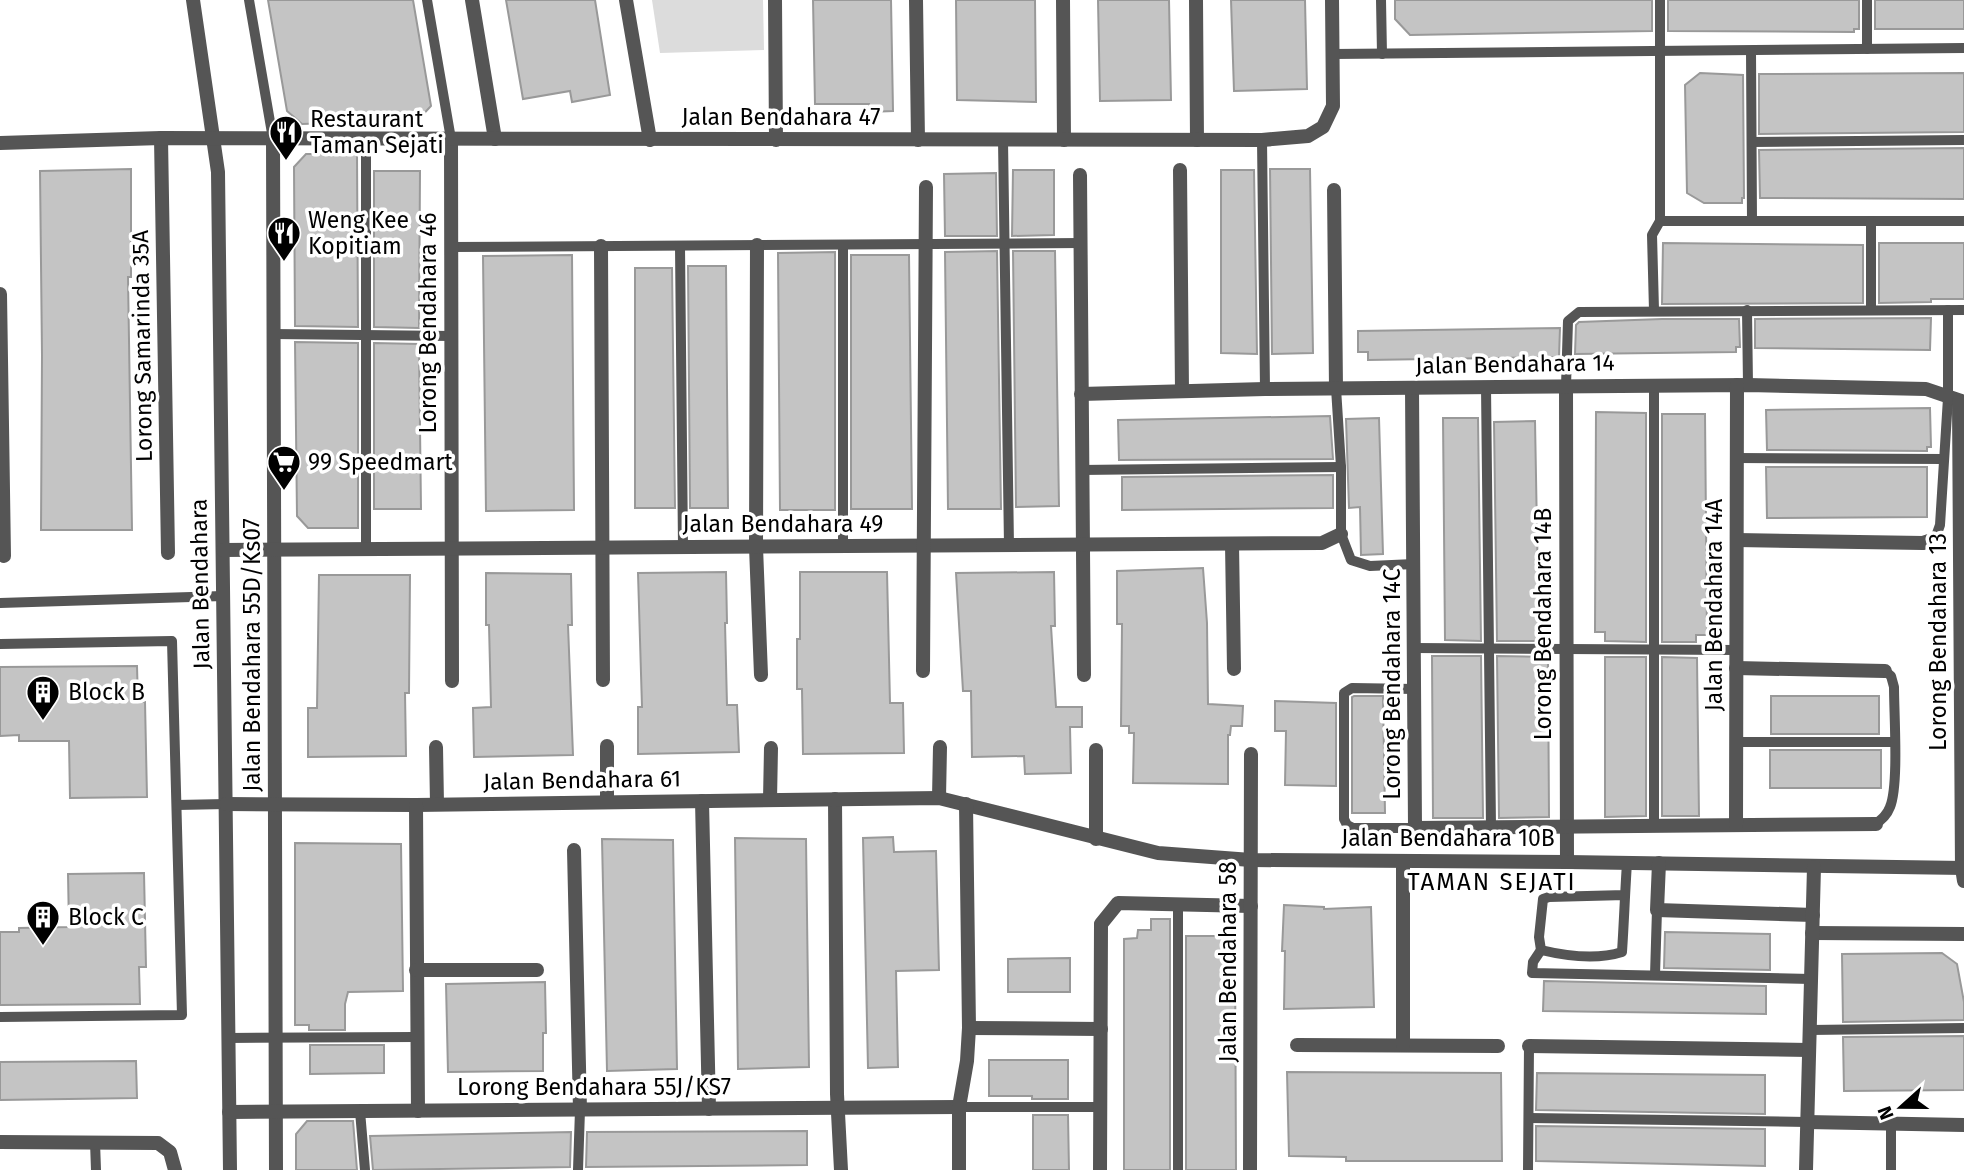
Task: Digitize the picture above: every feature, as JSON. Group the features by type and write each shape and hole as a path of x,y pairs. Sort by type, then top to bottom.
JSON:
{"street":[{"name":"Jalan Bendahara","path":"193,0 218,172 230,1170"},
{"path":"472,0 495,139"},
{"path":"626,0 650,139"},
{"path":"775,0 776,140"},
{"path":"916,0 918,140"},
{"path":"1063,0 1064,140"},
{"path":"1196,0 1197,140"},
{"path":"1332,0 1333,54"},
{"name":"Jalan Bendahara 47","path":"0,143 161,138 1262,140 1308,136 1323,127 1334,106 1333,54"},
{"name":"Lorong Samarinda 35A","path":"161,138 168,553"},
{"name":"Jalan Bendahara 55D/Ks07","path":"273,139 276,1170"},
{"name":"Lorong Bendahara 46","path":"451,139 452,681"},
{"path":"1180,170 1182,391"},
{"path":"1080,175 1084,675"},
{"path":"923,671 926,187"},
{"path":"1334,190 1336,388"},
{"path":"757,245 756,547 761,675"},
{"path":"601,246 603,680"},
{"path":"0,294 4,556"},
{"name":"Jalan Bendahara 14","path":"1081,394 1336,388 1742,385 1926,389 1957,401"},
{"name":"Jalan Bendahara 14A","path":"1736,825 1736,458 1742,385"},
{"name":"Lorong Bendahara 14B","path":"1566,386 1566,862"},
{"name":"Lorong Bendahara 14C","path":"1412,388 1416,828 1876,824"},
{"name":"Lorong Bendahara 13","path":"1957,401 1963,872"},
{"name":"Jalan Bendahara 49","path":"223,550 1322,543 1341,534"},
{"path":"1737,540 1923,543 1935,539"},
{"path":"1232,544 1234,669"},
{"path":"1736,668 1885,671"},
{"path":"607,746 607,802"},
{"path":"436,747 437,804"},
{"path":"939,798 940,747"},
{"path":"770,800 771,748"},
{"path":"1096,750 1096,839"},
{"name":"Jalan Bendahara 58","path":"1250,1170 1251,754"},
{"name":"Jalan Bendahara 61","path":"226,804 416,805 939,798"},
{"name":"Jalan Bendahara 10B","path":"939,798 1096,839 1158,852 1251,860 1659,863 1963,872"},
{"path":"835,799 841,1170"},
{"path":"702,801 709,1109"},
{"path":"959,1170 959,1107 967,1061 969,1028 966,804"},
{"path":"416,805 418,1111"},
{"path":"574,850 580,1110"},
{"path":"1403,1045 1404,861"},
{"path":"1659,863 1657,910 1813,915"},
{"path":"1806,1170 1814,867"},
{"path":"1100,1170 1101,924 1118,903 1251,906"},
{"path":"1812,933 1964,934"},
{"path":"416,970 537,970"},
{"path":"969,1028 1101,1029"},
{"path":"1297,1045 1498,1046"},
{"path":"1530,1046 1809,1050"},
{"name":"Lorong Bendahara 55J/KS7","path":"229,1112 959,1107"},
{"path":"1807,1122 1964,1125"},
{"path":"0,1142 158,1143 170,1152 176,1170"}],"lane":[{"path":"249,0 273,139"},
{"path":"427,0 451,139"},
{"path":"1381,0 1382,54"},
{"path":"1654,310 1652,235 1661,221 1660,0"},
{"path":"1867,0 1867,49"},
{"path":"1333,54 1964,48"},
{"path":"1751,51 1752,221"},
{"path":"366,139 366,549"},
{"path":"1003,140 1009,546"},
{"path":"1262,140 1265,389"},
{"path":"1752,142 1964,140"},
{"path":"1661,221 1964,221"},
{"path":"1871,221 1871,310"},
{"path":"451,247 1081,243"},
{"path":"843,244 843,547"},
{"path":"680,246 683,547"},
{"path":"1742,385 1747,310"},
{"path":"1935,539 1940,524 1944,460 1957,401 1948,310"},
{"path":"1566,386 1568,321 1580,312 1964,310"},
{"path":"273,334 451,335"},
{"path":"1654,386 1654,826"},
{"path":"1486,387 1491,827"},
{"path":"1336,388 1341,467 1341,534 1351,560 1370,566 1413,564"},
{"path":"1736,458 1944,460"},
{"path":"1081,470 1341,467"},
{"path":"0,603 223,596"},
{"path":"0,644 172,642 182,1015 0,1017"},
{"path":"1414,648 1736,650"},
{"path":"1876,824 1886,815 1891,804 1894,687 1891,676 1885,671"},
{"path":"1415,689 1352,688 1344,694 1344,819 1347,825 1353,828 1416,828"},
{"path":"1736,742 1894,742"},
{"path":"177,805 226,804"},
{"path":"1541,950 1588,956 1622,952 1627,863"},
{"path":"1625,895 1543,899 1539,937 1541,950 1533,962 1532,973 1811,979"},
{"path":"1178,903 1178,1170"},
{"path":"1656,975 1657,910"},
{"path":"1810,1030 1964,1028"},
{"path":"228,1038 416,1037"},
{"path":"1528,1170 1530,1046"},
{"path":"959,1107 1101,1107"},
{"path":"578,1170 580,1110"},
{"path":"360,1111 365,1170"},
{"path":"1529,1118 1807,1122"},
{"path":"1891,1124 1891,1170"},
{"path":"95,1142 96,1170"}],"shaded area":[{"path":"652,0 763,0 764,50 660,53"}],"building":[{"path":"268,0 413,0 431,106 418,120 302,124 287,111"},
{"path":"506,0 595,0 610,95 572,102 570,91 523,99"},
{"path":"813,0 891,0 893,111 869,112 869,104 815,104"},
{"path":"956,0 1035,0 1036,102 957,100"},
{"path":"1098,0 1169,0 1171,100 1100,101"},
{"path":"1231,0 1305,0 1307,89 1234,91"},
{"path":"1395,0 1652,0 1652,31 1410,35 1395,19"},
{"path":"1668,0 1859,0 1859,29 1854,29 1854,32 1668,31"},
{"path":"1875,0 1964,0 1964,29 1875,29"},
{"path":"1700,73 1743,75 1742,203 1704,203 1687,193 1685,85"},
{"path":"1964,73 1964,132 1759,134 1759,74"},
{"path":"1964,148 1964,199 1760,198 1759,150"},
{"path":"306,154 357,154 358,327 295,326 294,167"},
{"path":"131,169 131,277 128,277 132,530 41,530 40,171"},
{"path":"1270,169 1310,169 1313,353 1272,354"},
{"path":"1013,170 1054,170 1054,235 1012,236"},
{"path":"1221,170 1254,170 1257,354 1221,353"},
{"path":"374,171 420,171 419,328 374,327"},
{"path":"996,173 997,236 945,236 944,174"},
{"path":"1663,243 1863,245 1863,303 1662,304"},
{"path":"1879,243 1964,243 1964,299 1879,303"},
{"path":"997,251 1001,509 948,509 945,252"},
{"path":"1013,251 1055,251 1059,506 1016,507"},
{"path":"835,252 835,510 780,510 778,253"},
{"path":"572,255 574,510 486,511 483,256"},
{"path":"851,255 909,255 912,509 851,509"},
{"path":"688,266 726,266 728,508 690,508"},
{"path":"635,268 672,268 675,508 635,508"},
{"path":"1931,318 1930,350 1755,348 1755,319"},
{"path":"1739,319 1740,347 1736,347 1736,352 1575,354 1576,325 1579,322"},
{"path":"1560,328 1559,357 1368,360 1368,352 1358,352 1358,331"},
{"path":"295,342 358,343 358,528 308,528 297,516"},
{"path":"374,343 419,344 421,509 374,509"},
{"path":"1930,408 1931,447 1927,447 1927,451 1767,450 1766,410"},
{"path":"1596,412 1646,413 1646,642 1605,641 1605,632 1595,632"},
{"path":"1662,414 1705,414 1707,635 1696,635 1696,642 1662,642"},
{"path":"1330,416 1333,459 1119,460 1118,420"},
{"path":"1379,418 1383,554 1361,555 1360,507 1349,508 1346,419"},
{"path":"1443,418 1478,418 1481,641 1445,640"},
{"path":"1535,421 1539,641 1497,641 1494,422"},
{"path":"1766,467 1927,467 1927,517 1767,518"},
{"path":"1333,475 1333,508 1122,510 1122,477"},
{"path":"1203,568 1208,704 1243,706 1242,726 1231,726 1228,735 1228,784 1133,783 1134,733 1129,733 1129,726 1121,726 1122,624 1117,624 1117,571"},
{"path":"726,572 727,705 737,705 739,752 638,754 638,707 642,707 638,573"},
{"path":"800,572 887,572 890,703 903,703 904,753 803,754 802,689 797,689"},
{"path":"1054,572 1055,626 1051,626 1056,707 1082,707 1082,727 1070,727 1071,773 1025,774 1024,756 972,757 971,691 963,691 956,573"},
{"path":"486,573 571,574 572,625 568,625 573,755 474,757 473,708 491,707"},
{"path":"319,575 410,575 409,693 405,693 406,756 308,757 308,708 317,708"},
{"path":"1432,656 1481,656 1483,818 1433,818"},
{"path":"1497,656 1548,657 1549,817 1499,818"},
{"path":"1605,657 1646,657 1646,816 1605,817"},
{"path":"1662,657 1697,658 1699,816 1662,816"},
{"name":"Block B","path":"137,666 138,702 145,702 147,797 70,798 69,741 19,741 19,735 0,736 0,667"},
{"path":"1354,696 1383,696 1385,813 1352,813"},
{"path":"1771,696 1879,696 1879,734 1771,734"},
{"path":"1275,701 1336,703 1336,786 1285,785 1286,731 1275,731"},
{"path":"1770,750 1881,750 1881,788 1770,788"},
{"path":"893,837 894,852 936,851 939,970 896,971 898,1067 868,1068 863,838"},
{"path":"735,838 806,839 809,1067 738,1069"},
{"path":"602,839 673,840 677,1069 607,1071"},
{"path":"295,843 401,844 403,991 348,992 345,1030 309,1030 309,1025 295,1025"},
{"name":"Block C","path":"144,873 146,967 139,967 140,1004 0,1005 0,932 19,932 19,928 69,927 68,874"},
{"path":"1284,905 1324,909 1371,907 1374,1007 1284,1009"},
{"path":"1151,919 1170,919 1170,1170 1124,1170 1124,939 1137,938 1138,930 1151,930"},
{"path":"1665,932 1770,934 1770,970 1664,968"},
{"path":"1186,936 1235,936 1236,1170 1186,1170"},
{"path":"1942,953 1957,964 1964,1002 1964,1020 1843,1022 1842,954"},
{"path":"1070,958 1070,992 1008,992 1008,959"},
{"path":"1544,981 1766,986 1766,1014 1543,1011"},
{"path":"545,982 546,1033 543,1033 543,1071 448,1072 446,984"},
{"path":"1964,1036 1964,1090 1844,1091 1843,1037"},
{"path":"310,1045 384,1045 384,1073 310,1074"},
{"path":"989,1060 1068,1060 1068,1099 989,1096"},
{"path":"136,1061 137,1098 0,1100 0,1062"},
{"path":"1287,1072 1501,1073 1502,1161 1346,1161 1346,1157 1289,1156"},
{"path":"1537,1073 1765,1075 1765,1114 1536,1110"},
{"path":"1033,1115 1068,1115 1069,1170 1033,1170"},
{"path":"307,1121 353,1121 357,1170 296,1170 296,1134"},
{"path":"1536,1126 1765,1129 1765,1166 1536,1161"},
{"path":"807,1131 807,1165 586,1167 587,1132"},
{"path":"571,1132 570,1167 373,1170 370,1136"}],"place":[{"name":"Restaurant Taman Sejati","path":"286,162"},
{"name":"Weng Kee Kopitiam","path":"284,263"},
{"name":"99 Speedmart","path":"284,492"},
{"name":"Block B","path":"43,722"},
{"name":"Block C","path":"43,947"}],"district":[{"name":"TAMAN SEJATI","path":"1492,882"}]}
